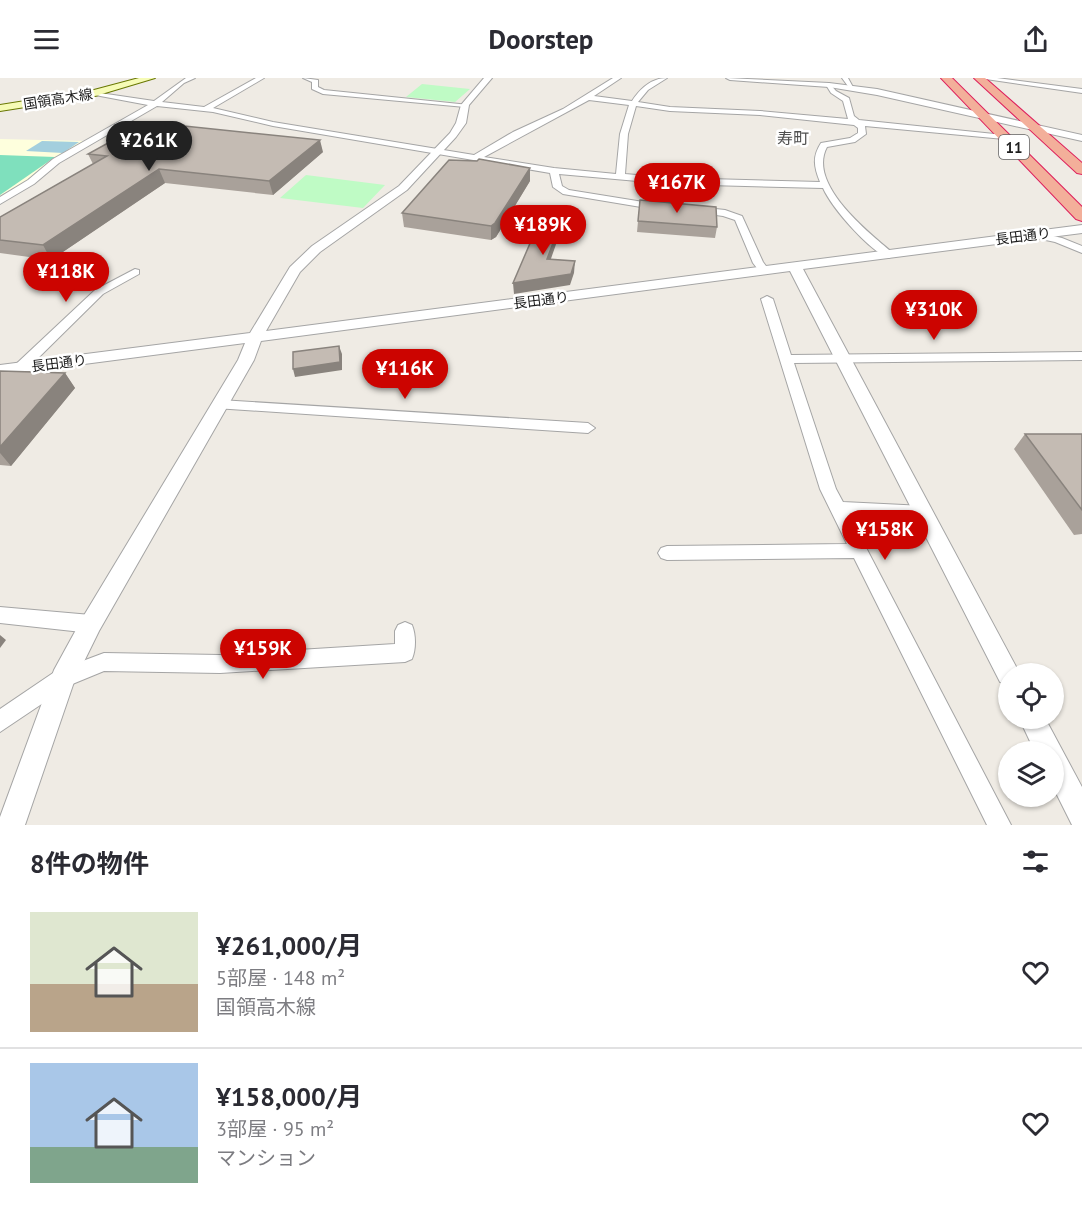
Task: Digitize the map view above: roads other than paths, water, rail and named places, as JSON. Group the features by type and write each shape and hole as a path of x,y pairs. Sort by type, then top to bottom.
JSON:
{"highway":[{"name":"11","path":"946,78 1082,216"},
{"name":"11","path":"980,78 1082,170"}],"main road":[{"name":"国領高木線","path":"0,108 95,93 150,78"}],"street":[{"path":"0,201 31,182 56,161 155,104 182,82 192,78"},
{"path":"206,110 261,78"},
{"path":"309,78 316,81 314,88 316,90 323,92 465,105"},
{"path":"11,825 63,678 91,624 246,360 255,338 285,285 316,249 387,201 439,150 461,123 465,105 488,78"},
{"path":"477,157 516,134 566,111 618,78"},
{"path":"620,177 624,129 634,104 644,90 664,78"},
{"path":"730,78 829,85 905,97 1082,138"},
{"path":"818,78 852,88"},
{"path":"845,78 852,88"},
{"path":"980,78 1082,91"},
{"path":"829,85 833,93 846,100 850,117 862,127 862,134 852,140 824,145 818,154 818,165 843,216 889,255"},
{"path":"95,93 206,110 273,124 554,171 620,177 826,185"},
{"path":"586,97 706,112 760,112 1004,137"},
{"path":"554,171 558,187 566,192 670,208"},
{"path":"681,209 725,213 739,218 758,263 764,270"},
{"name":"長田通り","path":"0,370 1082,229"},
{"path":"1031,234 1058,240 1082,250"},
{"path":"795,267 1002,663"},
{"path":"20,368 99,292 135,272"},
{"path":"767,299 828,489 999,825"},
{"path":"787,358 1082,356"},
{"path":"220,405 588,428"},
{"path":"839,508 924,512"},
{"path":"667,553 860,551"},
{"path":"0,615 91,624"},
{"path":"0,721 63,678 104,662 220,664 405,654 405,631"},
{"path":"1064,781 1082,815"}],"water":[{"path":"42,141 79,142 63,153 26,151"}],"district":[{"name":"寿町","path":"793,138"}]}
